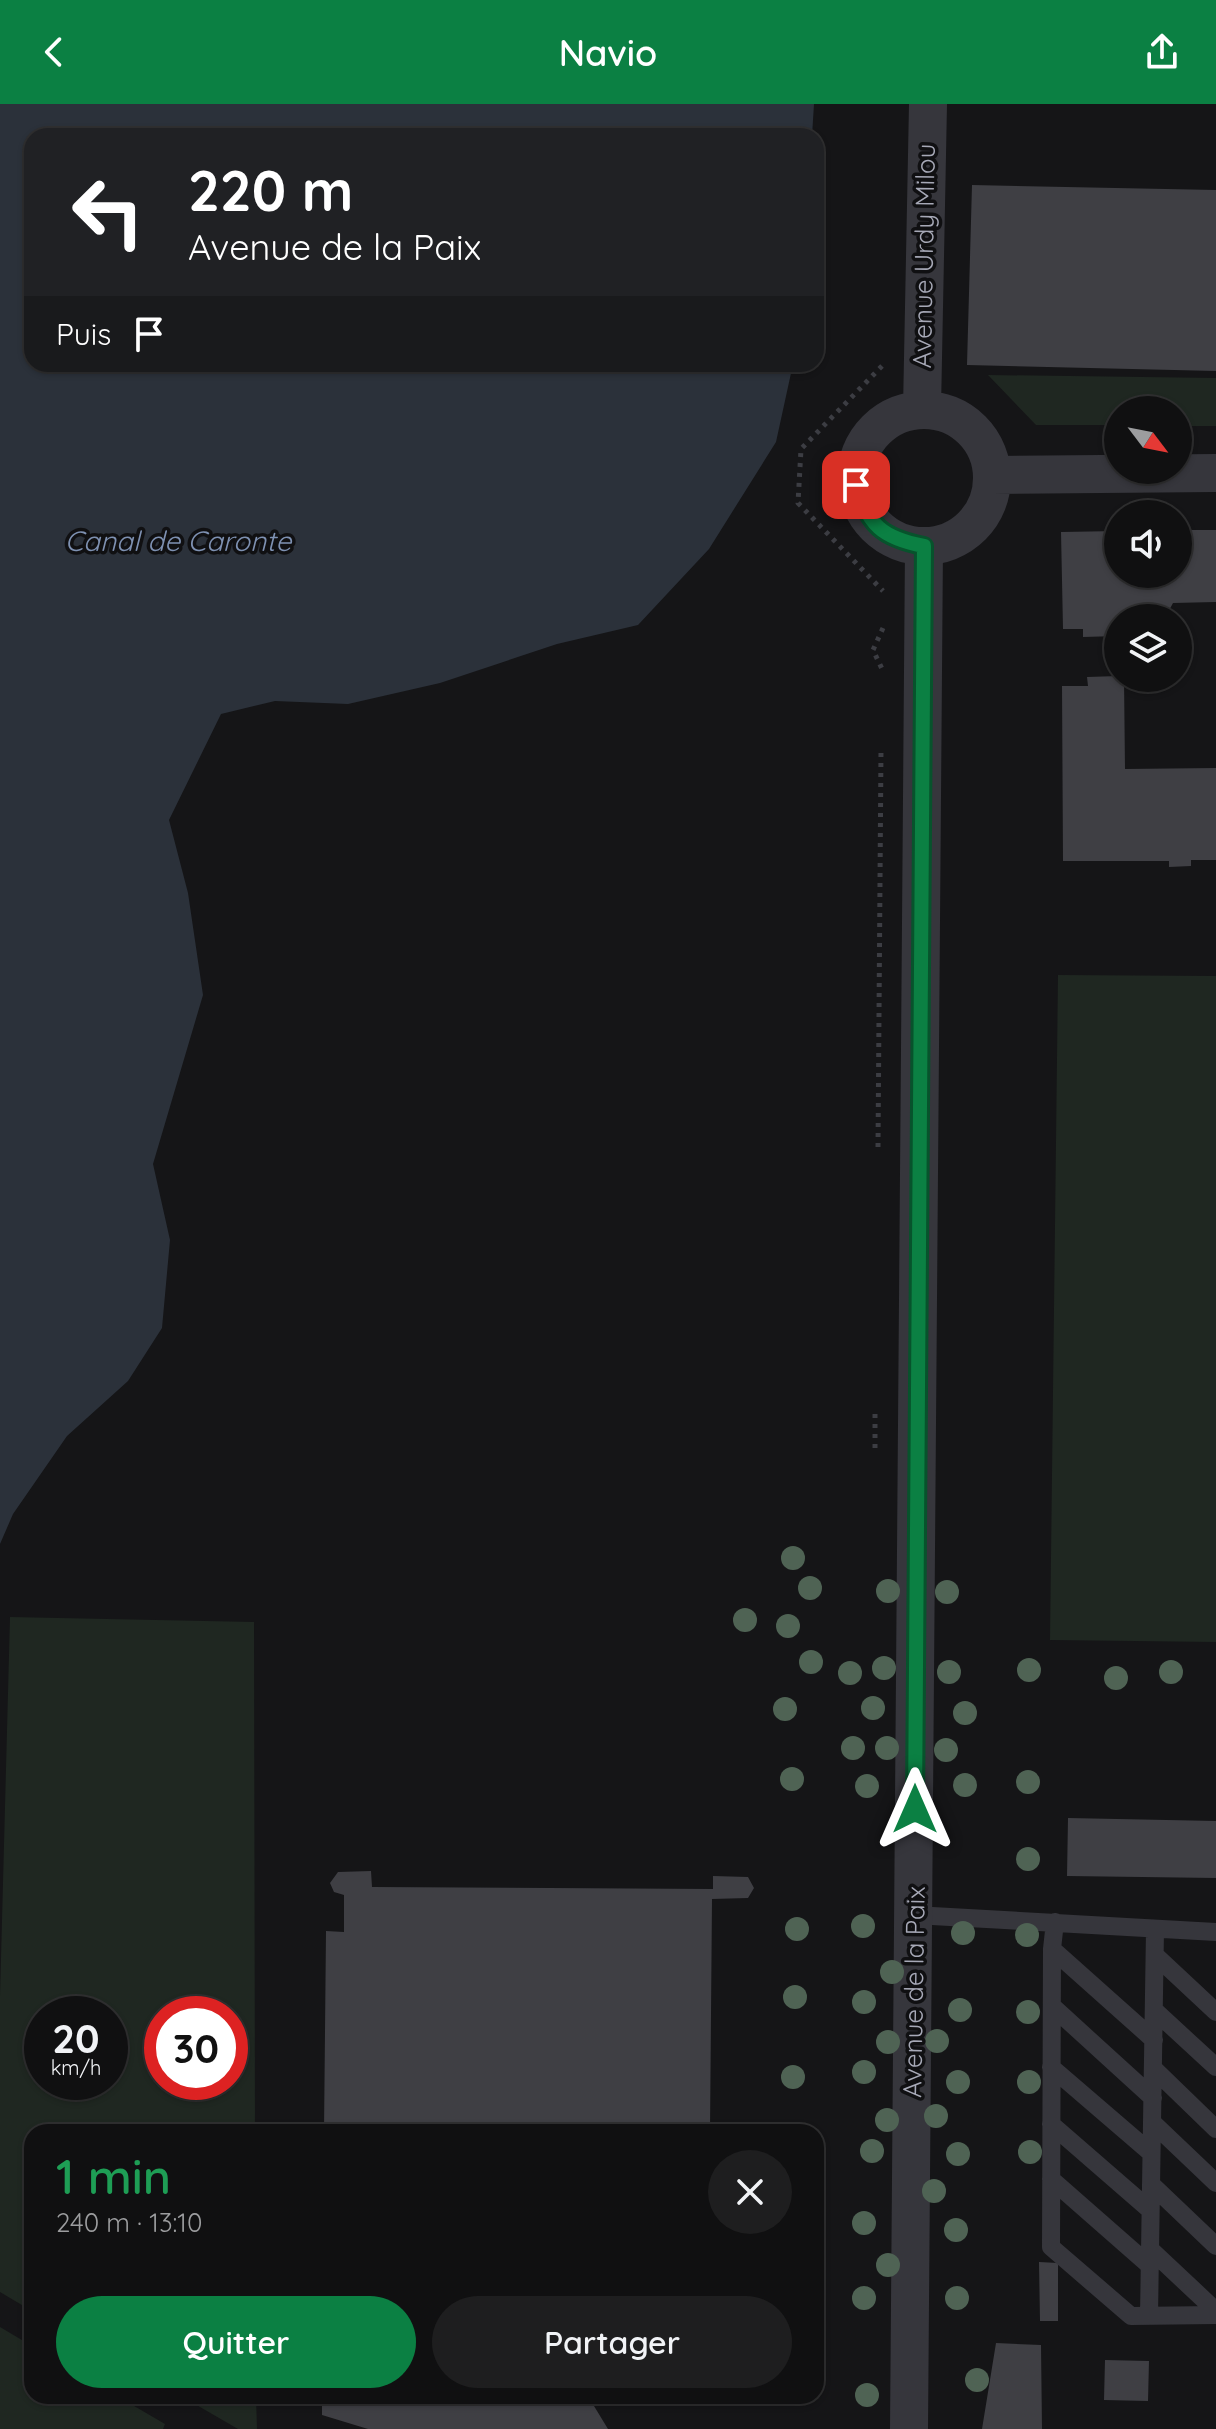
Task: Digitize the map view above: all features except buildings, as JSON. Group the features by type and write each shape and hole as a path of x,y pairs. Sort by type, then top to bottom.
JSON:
{"street":[{"name":"Avenue Urdy Milou","path":"922,409 928,104"},
{"path":"922,409 939,410 959,418 976,433 991,462 992,475 992,490 985,509 970,528 943,544 924,546 898,541 878,529 864,511 856,485 857,462 868,437 895,415 922,409"},
{"path":"992,475 1216,473"},
{"name":"Avenue de la Paix","path":"909,2429 924,546"}],"lane":[{"path":"914,1915 1216,1932"},
{"path":"1055,1922 1052,1949 1051,2247 1131,2316 1216,2313"},
{"path":"1149,2316 1155,1930"},
{"path":"1052,1949 1154,2040"},
{"path":"1155,1955 1216,2012"},
{"path":"1052,2006 1153,2098"},
{"path":"1154,2010 1216,2067"},
{"path":"1051,2067 1151,2153"},
{"path":"1153,2068 1216,2129"},
{"path":"1152,2122 1216,2183"},
{"path":"1051,2124 1150,2210"},
{"path":"1051,2179 1216,2313"},
{"path":"1151,2184 1216,2246"}],"path":[{"path":"883,351 882,367 801,449 798,503 883,588 885,596"},
{"path":"873,650 885,622"},
{"path":"878,1107 882,747"}],"shaded area":[{"path":"988,375 1216,378 1216,426 1192,426 1192,396 1104,396 1104,425 1036,425"},
{"path":"1058,975 1216,976 1216,1642 1050,1640"},
{"path":"10,1617 254,1622 255,2124 24,2124 24,2306 0,2292 0,1996"},
{"path":"0,2327 24,2341 24,2404 131,2404 165,2424 163,2429 0,2429"},
{"path":"195,2404 256,2404 257,2429 238,2429"}],"water":[{"name":"Canal de Caronte","path":"0,104 814,104 812,128 24,128 24,372 791,372 776,442 709,549 638,625 557,644 440,683 348,704 275,701 221,714 169,820 188,893 203,995 153,1164 170,1240 162,1328 128,1381 67,1436 13,1514 0,1544"}],"route":[{"path":"856,485 864,511 878,529 898,541 924,546 915,1809"}]}
